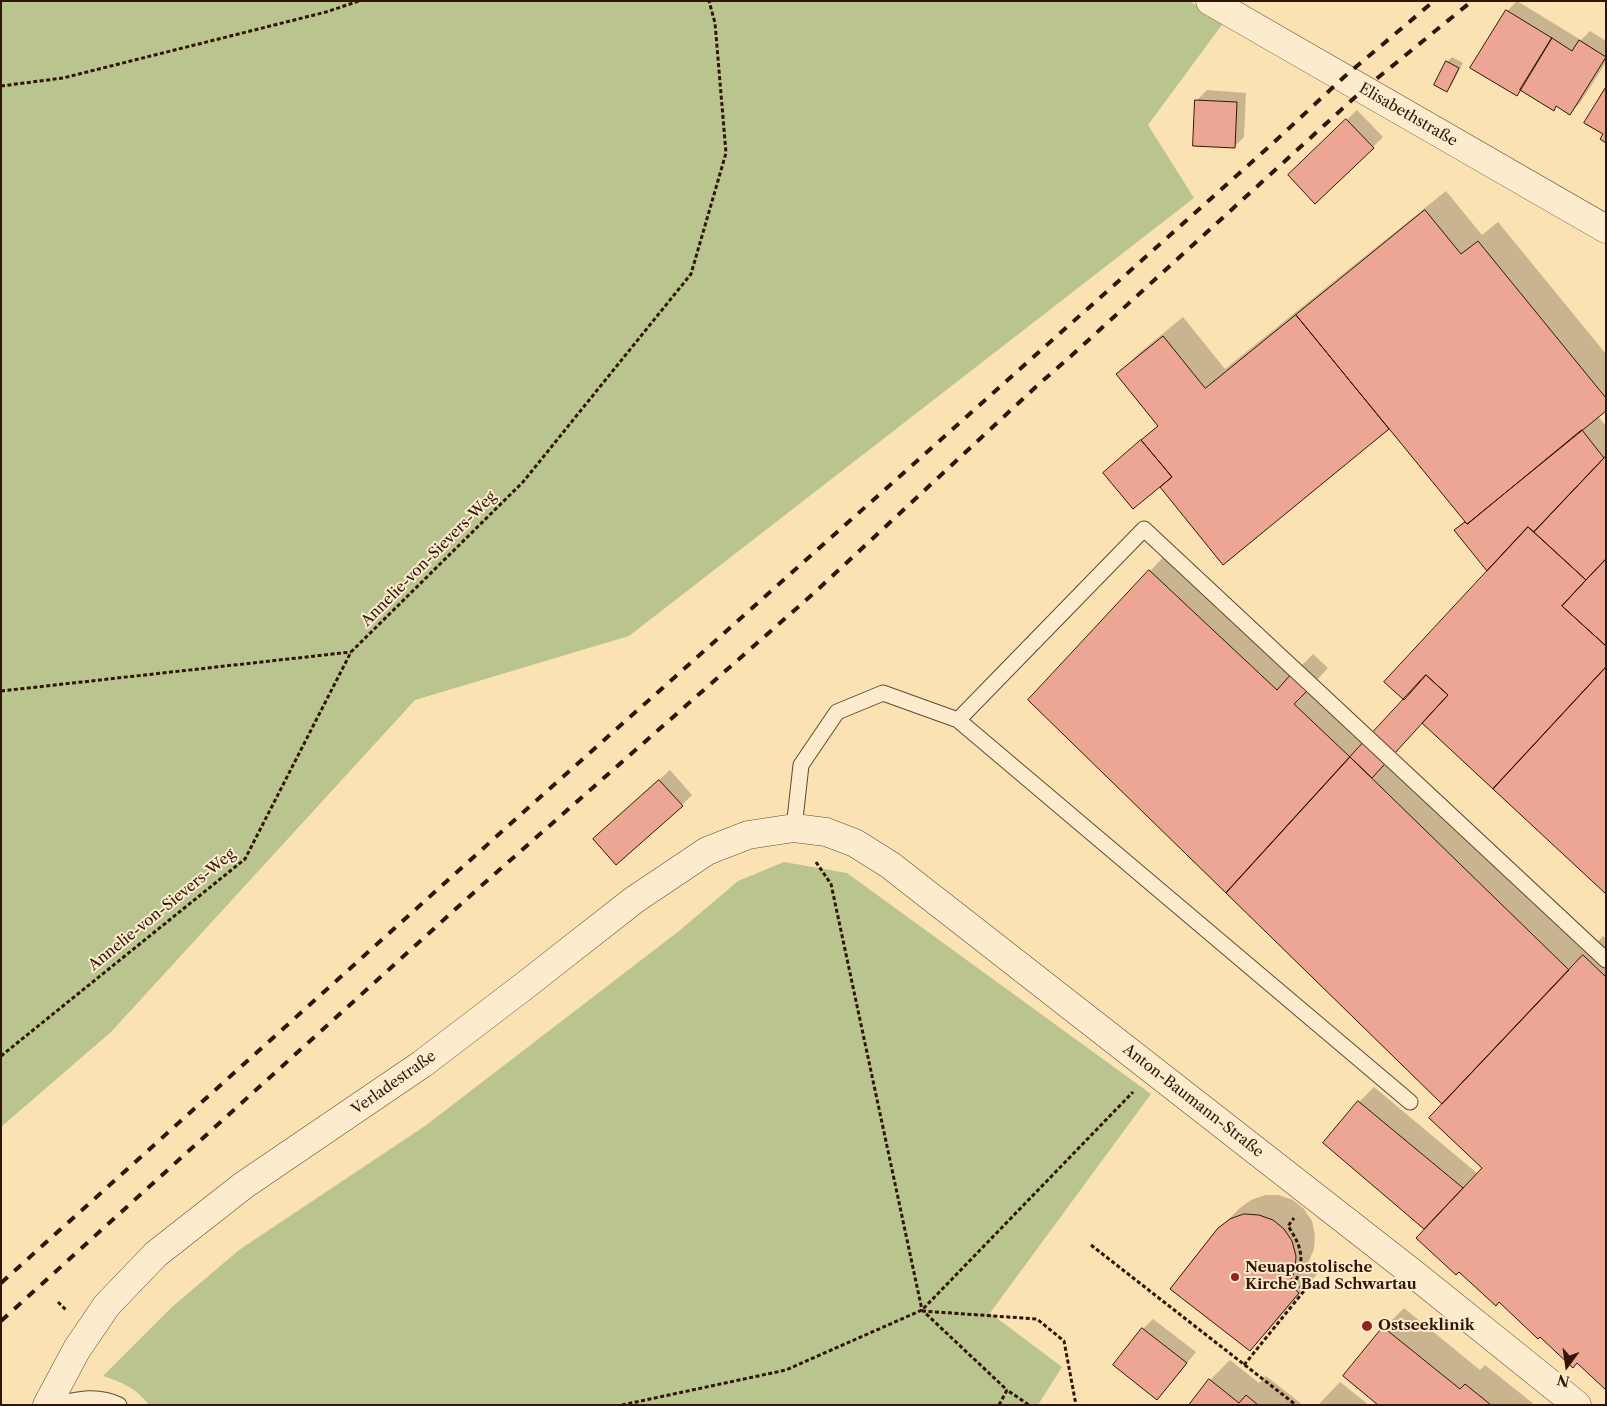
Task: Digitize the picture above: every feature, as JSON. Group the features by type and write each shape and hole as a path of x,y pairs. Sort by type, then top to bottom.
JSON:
{"street":[{"name":"Elisabethstraße","path":"1210,1 1606,229"},
{"name":"Anton-Baumann-Straße","path":"794,828 826,832 855,843 890,865 1414,1274 1576,1405"},
{"name":"Verladestraße","path":"47,1405 77,1349 107,1305 156,1254 244,1185 422,1064 634,900 707,851 748,835 794,828"}],"lane":[{"path":"958,720 1144,529 1606,960"},
{"path":"794,828 801,765 837,712 883,693 958,720 1410,1102"},
{"path":"53,1405 90,1398 108,1400 119,1405"}],"path":[{"path":"1,86 63,78 326,12 359,1"},
{"name":"Annelie-von-Sievers-Weg","path":"1,1056 245,858 351,652 523,482 691,274 726,153 715,23 709,1"},
{"path":"1,691 351,652"},
{"path":"794,828 831,884 922,1310 1007,1390 1029,1405"},
{"path":"622,1405 786,1370 922,1310 1154,1070"},
{"path":"1244,1365 1304,1291 1295,1283 1300,1270 1302,1256 1297,1240 1288,1226 1297,1214"},
{"path":"1091,1245 1296,1405"},
{"path":"922,1310 1037,1318 1064,1341 1076,1405"},
{"path":"999,1405 1007,1390"}],"green space":[{"path":"1,1 1189,1 1224,22 1148,125 1194,198 629,636 415,700 111,1032 1,1127"},
{"path":"784,862 847,873 1151,1094 990,1313 1062,1367 1038,1405 149,1405 128,1386 103,1376 172,1307 239,1250 425,1126 679,931 738,881"}],"building":[{"path":"1506,10 1552,38 1517,96 1470,68"},
{"path":"1552,38 1572,51 1579,40 1606,57 1570,115 1556,106 1554,111 1520,90"},
{"path":"1446,61 1459,68 1447,92 1434,85"},
{"path":"1606,87 1606,143 1600,139 1603,134 1584,123"},
{"path":"1195,100 1237,102 1235,148 1193,146"},
{"path":"1346,119 1374,148 1315,204 1288,175"},
{"path":"1425,210 1461,254 1478,241 1606,398 1606,411 1467,524 1296,315"},
{"path":"1296,315 1389,429 1223,565 1160,487 1172,477 1141,440 1158,426 1116,374 1163,336 1205,388"},
{"path":"1582,430 1604,458 1534,532 1528,527 1487,571 1454,530 1465,522 1467,524"},
{"path":"1141,440 1172,477 1133,509 1103,473"},
{"path":"1606,456 1606,559 1586,580 1534,532"},
{"path":"1528,527 1586,580 1562,606 1606,646 1606,667 1493,789 1422,723 1448,695 1426,675 1404,700 1384,682"},
{"path":"1606,559 1606,646 1562,606"},
{"path":"1149,570 1277,690 1292,673 1309,689 1294,704 1350,757 1226,893 1028,700"},
{"path":"1606,667 1606,894 1493,789"},
{"path":"1426,675 1448,695 1372,778 1350,757"},
{"path":"1350,757 1569,970 1442,1104 1226,893"},
{"path":"659,780 683,806 616,865 593,839"},
{"path":"1583,955 1606,977 1606,1390 1577,1363 1573,1368 1540,1337 1538,1339 1499,1302 1496,1306 1459,1272 1456,1275 1416,1238 1482,1168 1429,1118"},
{"path":"1358,1101 1463,1188 1424,1229 1323,1143"},
{"name":"Neuapostolische Kirche Bad Schwartau","path":"1244,1214 1259,1215 1273,1220 1284,1229 1292,1241 1296,1256 1295,1270 1289,1284 1299,1293 1250,1351 1170,1289 1218,1228 1230,1219"},
{"path":"1383,1327 1460,1389 1465,1384 1491,1405 1378,1405 1343,1376"},
{"path":"1142,1328 1187,1363 1157,1400 1113,1365"},
{"path":"1209,1379 1239,1403 1246,1395 1258,1405 1189,1405"}],"railway":[{"path":"1,1283 528,808 1271,145 1344,77 1434,1"},
{"path":"1,1321 481,886 814,593 1039,384 1364,89 1472,1"}],"place":[{"name":"Neuapostolische Kirche Bad Schwartau","path":"1235,1277"},
{"name":"Ostseeklinik","path":"1367,1326"}]}
